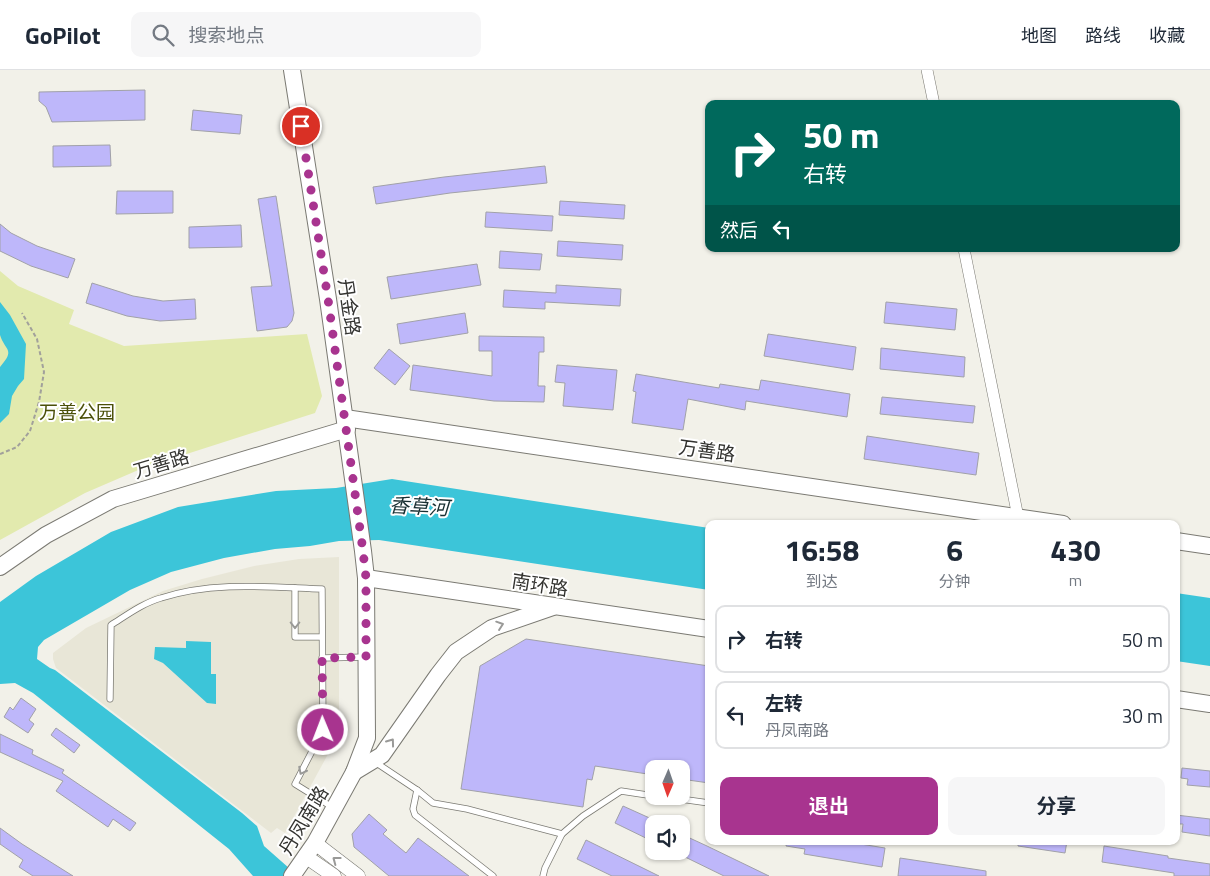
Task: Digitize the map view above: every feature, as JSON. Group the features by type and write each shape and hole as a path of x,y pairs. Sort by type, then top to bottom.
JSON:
{"main road":[{"name":"丹金路","path":"292,70 328,299 366,578"},
{"name":"万善路","path":"0,567 46,535 114,498 346,423 1037,520"},
{"path":"1180,542 1210,546"},
{"name":"南环路","path":"366,578 705,628"},
{"name":"丹凤南路","path":"294,873 310,850 354,772 367,757 366,578"},
{"path":"367,757 382,755 456,652 492,628 555,606"},
{"path":"1180,700 1210,704"}],"street":[{"path":"927,70 933,100"},
{"path":"965,252 1018,517"},
{"path":"310,850 334,876"},
{"path":"310,850 358,876"}],"lane":[{"path":"110,699 110,625 139,608 159,598 182,592 220,587 322,589 323,730 295,784 334,808"},
{"path":"295,588 295,637 321,637"},
{"path":"322,658 366,657"},
{"path":"367,757 417,790 433,803 467,809 562,834"},
{"path":"417,790 413,809 415,814 493,876"},
{"path":"544,876 545,868 562,834 583,816 621,791 645,795"},
{"path":"690,800 705,802"}],"path":[{"path":"0,454 17,446 30,431 39,402 44,372 37,339 22,313"}],"shaded area":[{"path":"339,557 339,734 285,833 277,828 271,833 56,668 53,653 86,628 163,591 254,566 299,559"}],"green space":[{"name":"万善公园","path":"0,271 18,286 74,310 69,324 124,346 307,334 322,396 315,413 143,468 85,493 0,540"}],"water":[{"path":"0,302 10,315 26,344 24,379 12,396 9,414 0,423 0,367 7,357 8,350 0,335"},
{"name":"香草河","path":"392,479 705,527 705,589 379,540 339,541 224,558 171,572 130,590 44,640 38,647 37,659 55,670 242,813 257,826 264,846 298,876 253,876 229,849 33,693 15,683 0,684 0,602 36,576 111,532 178,507 276,491 336,488"},
{"path":"1180,594 1210,598 1210,666 1180,662"},
{"path":"186,641 211,642 211,674 216,674 216,704 207,703 163,663 154,659 155,647 186,648"}],"building":[{"path":"145,90 145,120 52,122 46,107 39,101 39,92"},
{"path":"193,110 242,115 240,134 191,130"},
{"path":"110,145 111,166 53,167 53,146"},
{"path":"545,166 547,183 450,193 376,204 373,187 444,177"},
{"path":"117,191 173,191 173,213 116,214"},
{"path":"276,196 294,313 292,321 287,327 257,331 251,287 272,286 258,199"},
{"path":"560,201 625,205 624,219 559,215"},
{"path":"486,212 553,216 552,231 485,227"},
{"path":"0,224 11,233 37,246 75,259 68,278 31,266 0,251"},
{"path":"241,225 242,247 189,248 189,227"},
{"path":"558,241 623,245 622,260 557,256"},
{"path":"500,251 542,254 540,270 499,268"},
{"path":"477,264 481,285 391,299 387,277"},
{"path":"92,283 133,296 163,301 195,299 196,319 160,321 127,316 86,303"},
{"path":"556,285 621,289 620,306 545,302 545,309 503,307 504,290 556,293"},
{"path":"886,302 957,309 955,330 884,323"},
{"path":"465,313 468,333 400,344 397,324"},
{"path":"768,334 856,347 853,370 764,356"},
{"path":"479,336 544,337 544,352 539,352 538,386 545,386 544,402 494,401 410,390 413,365 492,376 492,351 479,351"},
{"path":"881,348 965,357 964,377 880,369"},
{"path":"389,349 410,366 395,385 374,368"},
{"path":"557,365 617,370 613,410 563,406 565,383 555,382"},
{"path":"636,374 719,388 720,384 759,390 761,380 850,394 847,417 746,401 745,410 688,399 683,430 632,423 636,392 633,391"},
{"path":"882,397 975,406 973,423 880,414"},
{"path":"867,436 979,453 976,475 864,459"},
{"path":"526,639 705,665 705,782 690,780 690,760 645,760 645,774 595,766 592,780 587,779 583,807 461,789 480,666"},
{"path":"21,698 36,709 29,720 34,724 28,733 4,717 10,707 13,710"},
{"path":"56,728 80,745 74,753 51,735"},
{"path":"0,734 33,750 32,754 64,770 62,773 136,823 130,831 113,819 108,827 56,791 63,781 0,752"},
{"path":"1182,768 1210,771 1210,787 1187,785 1188,779 1181,778"},
{"path":"623,806 645,816 645,838 615,823"},
{"path":"369,814 387,830 383,834 406,853 418,838 469,876 389,876 354,847 352,834"},
{"path":"1180,815 1210,819 1210,836 1182,832 1183,824 1180,824"},
{"path":"0,828 73,876 33,876 19,867 23,860 0,844"},
{"path":"690,838 769,876 724,876 690,859"},
{"path":"586,840 659,876 612,876 577,859"},
{"path":"867,845 885,848 882,867 804,854 805,849 786,846"},
{"path":"1018,845 1066,845 1065,853"},
{"path":"1104,846 1210,864 1210,876 1174,876 1174,873 1102,862"},
{"path":"900,858 986,871 986,876 898,876"}],"route":[{"path":"301,126 328,299 366,578 366,657 322,658 323,730"}]}
